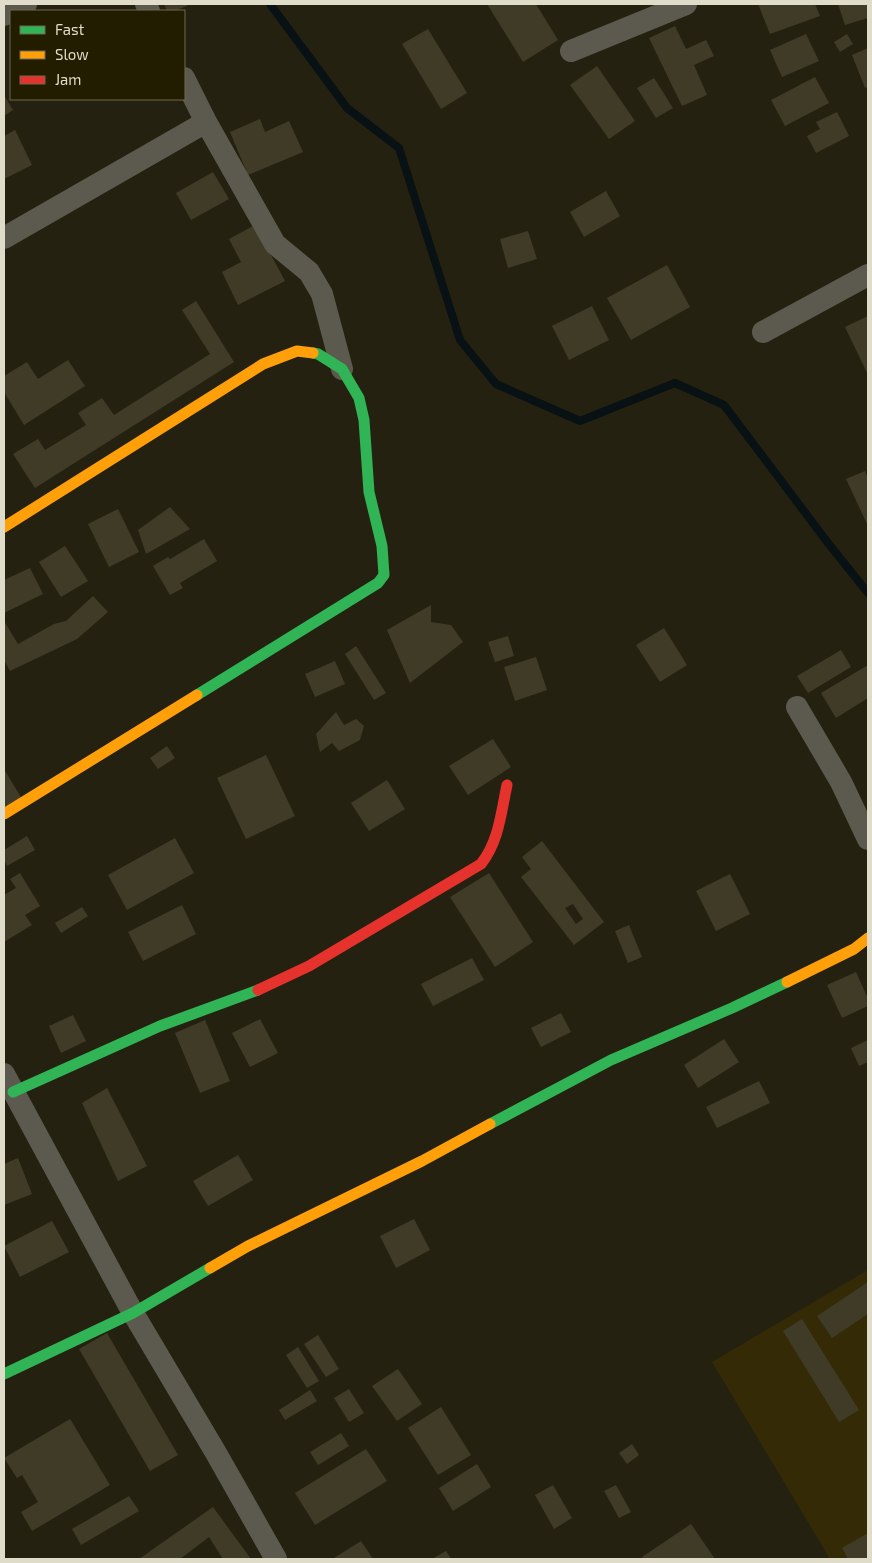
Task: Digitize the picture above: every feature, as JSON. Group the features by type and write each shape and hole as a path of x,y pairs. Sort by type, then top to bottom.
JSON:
{"street":[{"path":"13,10 26,4"},
{"path":"571,51 686,4"},
{"path":"4,814 378,583 384,575 384,562 369,492 364,420 359,398 342,368 322,294 309,272 275,244 206,122 185,80"},
{"path":"4,238 206,122"},
{"path":"763,332 868,275"},
{"path":"4,527 263,364 297,351 318,354 342,368"},
{"path":"797,708 841,782 868,839"},
{"path":"276,1559 133,1313 8,1083 251,993 309,966 481,864 491,851 496,835 506,784"},
{"path":"4,1374 133,1313 248,1246 422,1161 611,1060 732,1008 854,949 868,938"}],"shaded area":[{"path":"868,1270 868,1559 830,1559 712,1362"}],"building":[{"path":"164,4 191,4 177,10 167,10"},
{"path":"487,4 536,4 558,40 523,62"},
{"path":"758,4 815,4 820,16 770,34"},
{"path":"838,4 868,4 868,18 845,25"},
{"path":"675,26 686,49 706,40 714,56 694,65 707,95 682,106 649,38"},
{"path":"428,29 467,93 441,109 402,44"},
{"path":"806,34 819,61 782,77 770,50"},
{"path":"847,34 853,44 840,52 834,42"},
{"path":"868,48 868,87 865,88 852,55"},
{"path":"597,66 635,121 609,139 570,85"},
{"path":"815,77 829,103 785,126 771,100"},
{"path":"654,78 673,108 656,118 637,88"},
{"path":"4,95 13,110 4,116"},
{"path":"837,112 849,136 816,153 807,136 820,129 816,122"},
{"path":"260,119 265,132 289,121 303,152 248,175 230,132"},
{"path":"15,130 32,165 4,179 4,136"},
{"path":"213,172 229,199 191,220 176,193"},
{"path":"606,191 620,216 584,237 570,212"},
{"path":"255,225 285,281 238,305 222,272 241,262 229,239"},
{"path":"528,231 537,259 508,268 500,239"},
{"path":"667,265 690,307 631,340 607,298"},
{"path":"196,301 234,362 35,488 13,454 38,439 45,450 86,425 78,413 102,398 114,415 210,354 182,310"},
{"path":"592,306 609,340 569,360 552,326"},
{"path":"868,316 868,375 845,327"},
{"path":"68,360 85,386 24,425 4,392 4,376 27,362 38,379"},
{"path":"865,471 868,479 868,526 846,479"},
{"path":"170,507 190,529 146,554 138,530"},
{"path":"118,509 139,552 109,567 88,524"},
{"path":"204,539 217,561 180,583 183,588 170,595 153,566 168,557 170,559"},
{"path":"65,546 88,581 61,597 39,562"},
{"path":"30,568 43,594 4,613 4,580"},
{"path":"93,596 108,612 77,639 10,671 4,660 4,621 18,644 54,624 66,621"},
{"path":"431,605 431,622 451,625 463,642 410,683 387,630"},
{"path":"664,628 687,665 660,682 636,645"},
{"path":"508,636 514,656 495,662 488,642"},
{"path":"356,646 386,693 374,700 345,654"},
{"path":"841,650 851,667 808,693 797,676"},
{"path":"536,657 547,690 515,701 504,667"},
{"path":"335,661 345,684 315,697 305,674"},
{"path":"868,665 868,698 836,718 821,693"},
{"path":"336,712 344,725 356,719 364,726 360,740 339,751 332,743 320,752 316,734"},
{"path":"493,739 511,767 468,795 449,766"},
{"path":"167,746 175,758 158,769 150,758"},
{"path":"266,755 295,816 246,839 217,778"},
{"path":"4,769 22,799 4,810"},
{"path":"387,780 405,809 369,831 351,803"},
{"path":"27,836 35,850 7,866 4,860 4,850"},
{"path":"175,838 194,873 127,910 108,875"},
{"path":"542,841 604,922 574,945 521,877 531,869 522,857","holes":["573,904 583,919 576,924 565,908"]},
{"path":"20,873 40,906 25,915 32,925 4,942 4,895 16,888 10,879"},
{"path":"489,873 533,942 495,967 450,897"},
{"path":"730,874 750,914 716,931 696,891"},
{"path":"182,905 196,934 143,961 128,932"},
{"path":"82,907 88,916 61,933 55,923"},
{"path":"629,925 642,957 628,963 615,931"},
{"path":"472,958 484,980 433,1006 421,984"},
{"path":"856,972 868,999 868,1006 842,1018 827,985"},
{"path":"561,1013 571,1032 541,1047 531,1028"},
{"path":"73,1015 86,1041 61,1053 49,1026"},
{"path":"260,1019 278,1053 250,1067 232,1033"},
{"path":"205,1020 230,1081 200,1093 175,1033"},
{"path":"724,1039 739,1062 698,1088 684,1065"},
{"path":"868,1040 868,1062 859,1066 851,1048"},
{"path":"759,1081 770,1103 717,1128 706,1107"},
{"path":"107,1088 147,1166 118,1181 82,1103"},
{"path":"238,1155 253,1180 208,1206 193,1181"},
{"path":"18,1158 32,1194 4,1205 4,1164"},
{"path":"414,1219 430,1250 396,1268 380,1236"},
{"path":"52,1221 69,1252 20,1277 4,1246"},
{"path":"868,1282 868,1314 832,1338 817,1316"},
{"path":"802,1319 859,1410 839,1422 783,1331"},
{"path":"107,1333 178,1455 150,1471 79,1349"},
{"path":"318,1335 339,1369 326,1377 304,1344"},
{"path":"298,1347 319,1381 307,1388 286,1355"},
{"path":"398,1369 422,1404 397,1421 372,1386"},
{"path":"349,1389 364,1413 349,1422 334,1398"},
{"path":"310,1390 317,1401 285,1420 279,1410"},
{"path":"441,1407 471,1455 438,1475 408,1428"},
{"path":"70,1419 110,1485 32,1531 21,1512 38,1502 22,1475 17,1478 4,1458"},
{"path":"341,1433 349,1446 318,1465 310,1452"},
{"path":"632,1444 639,1455 627,1464 619,1453"},
{"path":"366,1449 387,1481 315,1525 295,1493"},
{"path":"477,1464 491,1487 453,1511 439,1488"},
{"path":"553,1485 572,1518 554,1529 535,1495"},
{"path":"616,1485 631,1512 619,1518 604,1491"},
{"path":"129,1496 139,1511 81,1545 72,1529"},
{"path":"213,1507 251,1559 223,1559 209,1537 180,1559 139,1559"},
{"path":"691,1524 715,1559 643,1559 642,1557"},
{"path":"868,1533 868,1559 848,1559 842,1548"},
{"path":"361,1541 373,1559 334,1558"},
{"path":"446,1551 451,1559 432,1559"}],"waterway":[{"path":"270,4 347,108 399,148 460,340 496,384 580,421 675,383 724,405 868,593"}],"traffic: fast":[{"path":"197,695 378,583 384,575 382,546 369,492 364,420 359,398 342,369 318,354 313,353"},
{"path":"490,1124 611,1060 787,982"},
{"path":"13,1092 160,1026 258,990"},
{"path":"4,1374 133,1313 210,1268"}],"traffic: slow":[{"path":"4,527 263,364 297,351 313,353"},
{"path":"4,814 197,695"},
{"path":"787,982 854,949 868,938"},
{"path":"210,1268 248,1246 422,1161 490,1124"}],"traffic: jam":[{"path":"258,990 309,966 481,864 496,836 507,785"}]}
